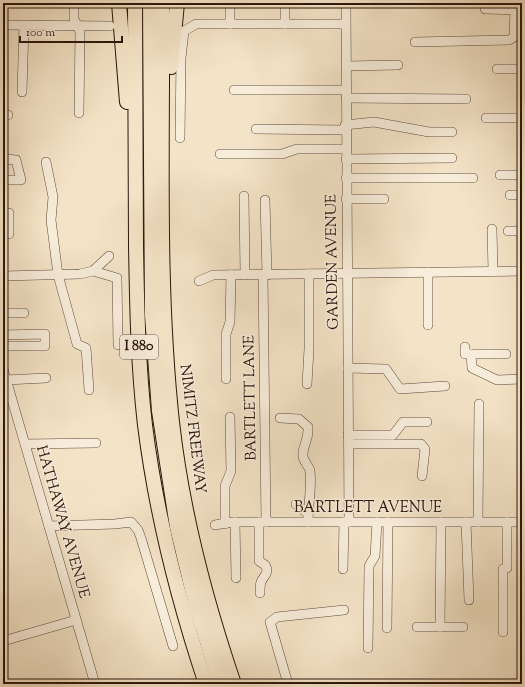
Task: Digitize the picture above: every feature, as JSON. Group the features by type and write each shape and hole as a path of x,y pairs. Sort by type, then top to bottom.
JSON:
{"highway":[{"path":"118,3 136,204"},
{"name":"I 880","path":"135,3 138,332 145,425 170,563 206,684"},
{"name":"I 880","path":"150,3 152,315 159,411 177,527 196,606 220,684"},
{"name":"NIMITZ FREEWAY","path":"162,3 163,282 165,338 172,424 186,512 196,556 207,600 234,684"},
{"path":"163,92 170,71 177,3"}],"street":[{"path":"74,3 74,19 76,26 80,31 79,113"},
{"path":"230,3 230,24"},
{"path":"285,3 285,24"},
{"name":"GARDEN AVENUE","path":"344,569 347,522 348,440 345,127 346,3"},
{"path":"415,42 509,40 514,37 515,6 485,9"},
{"path":"180,138 181,58 184,31 196,24 345,24"},
{"path":"3,25 110,26"},
{"path":"22,92 24,25"},
{"path":"346,66 398,65"},
{"path":"496,69 522,69"},
{"path":"234,90 466,99"},
{"path":"486,118 522,118"},
{"path":"256,128 345,127 374,122 429,132 452,132"},
{"path":"220,154 282,154 297,149 346,149"},
{"path":"3,180 21,180 16,160 5,158"},
{"path":"346,159 452,158"},
{"path":"46,162 53,197 51,220 58,275 77,344 86,348 89,390"},
{"path":"500,175 522,175"},
{"path":"346,178 473,178"},
{"path":"510,195 522,195"},
{"path":"244,196 245,275"},
{"path":"346,199 384,199"},
{"name":"BARTLETT LANE","path":"260,593 261,582 266,576 267,572 265,565 259,561 263,522 265,200"},
{"path":"3,234 9,234 9,213"},
{"path":"492,229 493,272"},
{"path":"508,231 518,231 522,236"},
{"path":"93,271 109,256"},
{"path":"3,276 58,275 93,271 117,278 118,345"},
{"path":"199,281 213,275 522,271"},
{"path":"428,272 428,325"},
{"path":"307,384 309,274"},
{"path":"226,379 226,334 230,322 231,275"},
{"path":"3,313 24,313"},
{"path":"3,335 45,334 45,346 3,347"},
{"path":"465,347 465,354 506,354"},
{"path":"471,354 472,368 497,380 522,379"},
{"path":"348,368 386,369 400,389 445,386"},
{"name":"HATHAWAY AVENUE","path":"3,369 6,380 7,400 24,444 95,684"},
{"path":"6,380 46,378"},
{"path":"478,522 479,404"},
{"path":"225,524 225,486 231,471 230,417"},
{"path":"280,418 299,419 308,427 308,438 303,453 303,459 310,470 310,510 308,518"},
{"path":"348,440 393,435 403,422 426,422"},
{"path":"348,440 421,444 424,449 422,476"},
{"path":"24,444 96,443"},
{"path":"296,504 308,518"},
{"name":"BARTLETT AVENUE","path":"214,526 235,522 263,522 308,518 347,522 522,522"},
{"path":"49,526 115,524 131,522 138,530 142,538 173,646"},
{"path":"235,522 236,578"},
{"path":"368,648 370,566 375,556 377,522"},
{"path":"387,628 388,522"},
{"path":"440,627 441,522"},
{"path":"466,522 469,600"},
{"path":"503,632 503,569 507,568 506,522"},
{"path":"288,684 270,622 277,617 344,610"},
{"path":"3,641 76,620"},
{"path":"417,627 464,627"}]}
